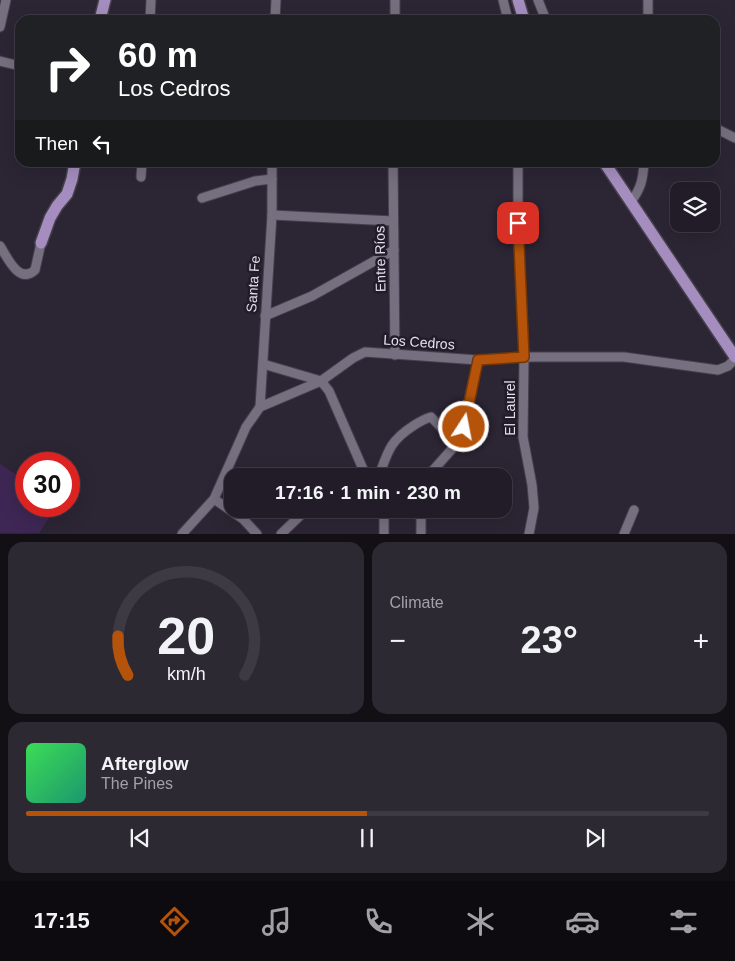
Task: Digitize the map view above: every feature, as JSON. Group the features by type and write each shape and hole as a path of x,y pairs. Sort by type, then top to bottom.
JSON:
{"main road":[{"path":"101,15 105,0"},
{"path":"518,0 522,15"},
{"path":"41,243 53,212 67,194 74,167"},
{"path":"608,167 735,358"}],"street":[{"path":"0,27 6,0"},
{"path":"150,15 151,0"},
{"path":"275,15 276,0"},
{"path":"395,0 395,15"},
{"path":"503,0 507,15"},
{"path":"538,0 544,15"},
{"path":"648,0 648,15"},
{"path":"0,61 15,65"},
{"path":"720,130 735,138"},
{"path":"142,167 142,177"},
{"name":"Santa Fe","path":"260,407 272,215 272,167"},
{"name":"Entre Ríos","path":"393,167 395,355"},
{"name":"El Laurel","path":"518,167 518,223 524,357 522,437 532,485 534,508 530,534"},
{"path":"632,202 640,188 644,167"},
{"path":"202,198 255,181 272,179"},
{"path":"272,215 393,221"},
{"path":"0,246 16,271 23,274 32,273 35,270 41,243"},
{"path":"265,316 312,296 394,250"},
{"name":"Los Cedros","path":"260,407 320,381 365,352 478,360 524,357 624,357 718,370 728,366 735,358"},
{"path":"435,468 460,440 478,360"},
{"path":"263,364 320,381 329,391 363,468"},
{"path":"182,534 214,499 246,427 260,407"},
{"path":"382,468 395,439 424,418 430,417 457,444"},
{"path":"214,499 243,519 256,534"},
{"path":"624,534 634,510"},
{"path":"281,534 298,518"},
{"path":"384,518 384,534"},
{"path":"421,518 421,534"}],"shaded area":[{"path":"0,464 15,474 15,517 50,517 39,533 0,533"}],"route":[{"path":"464,427 478,360 524,357 518,223"}]}
